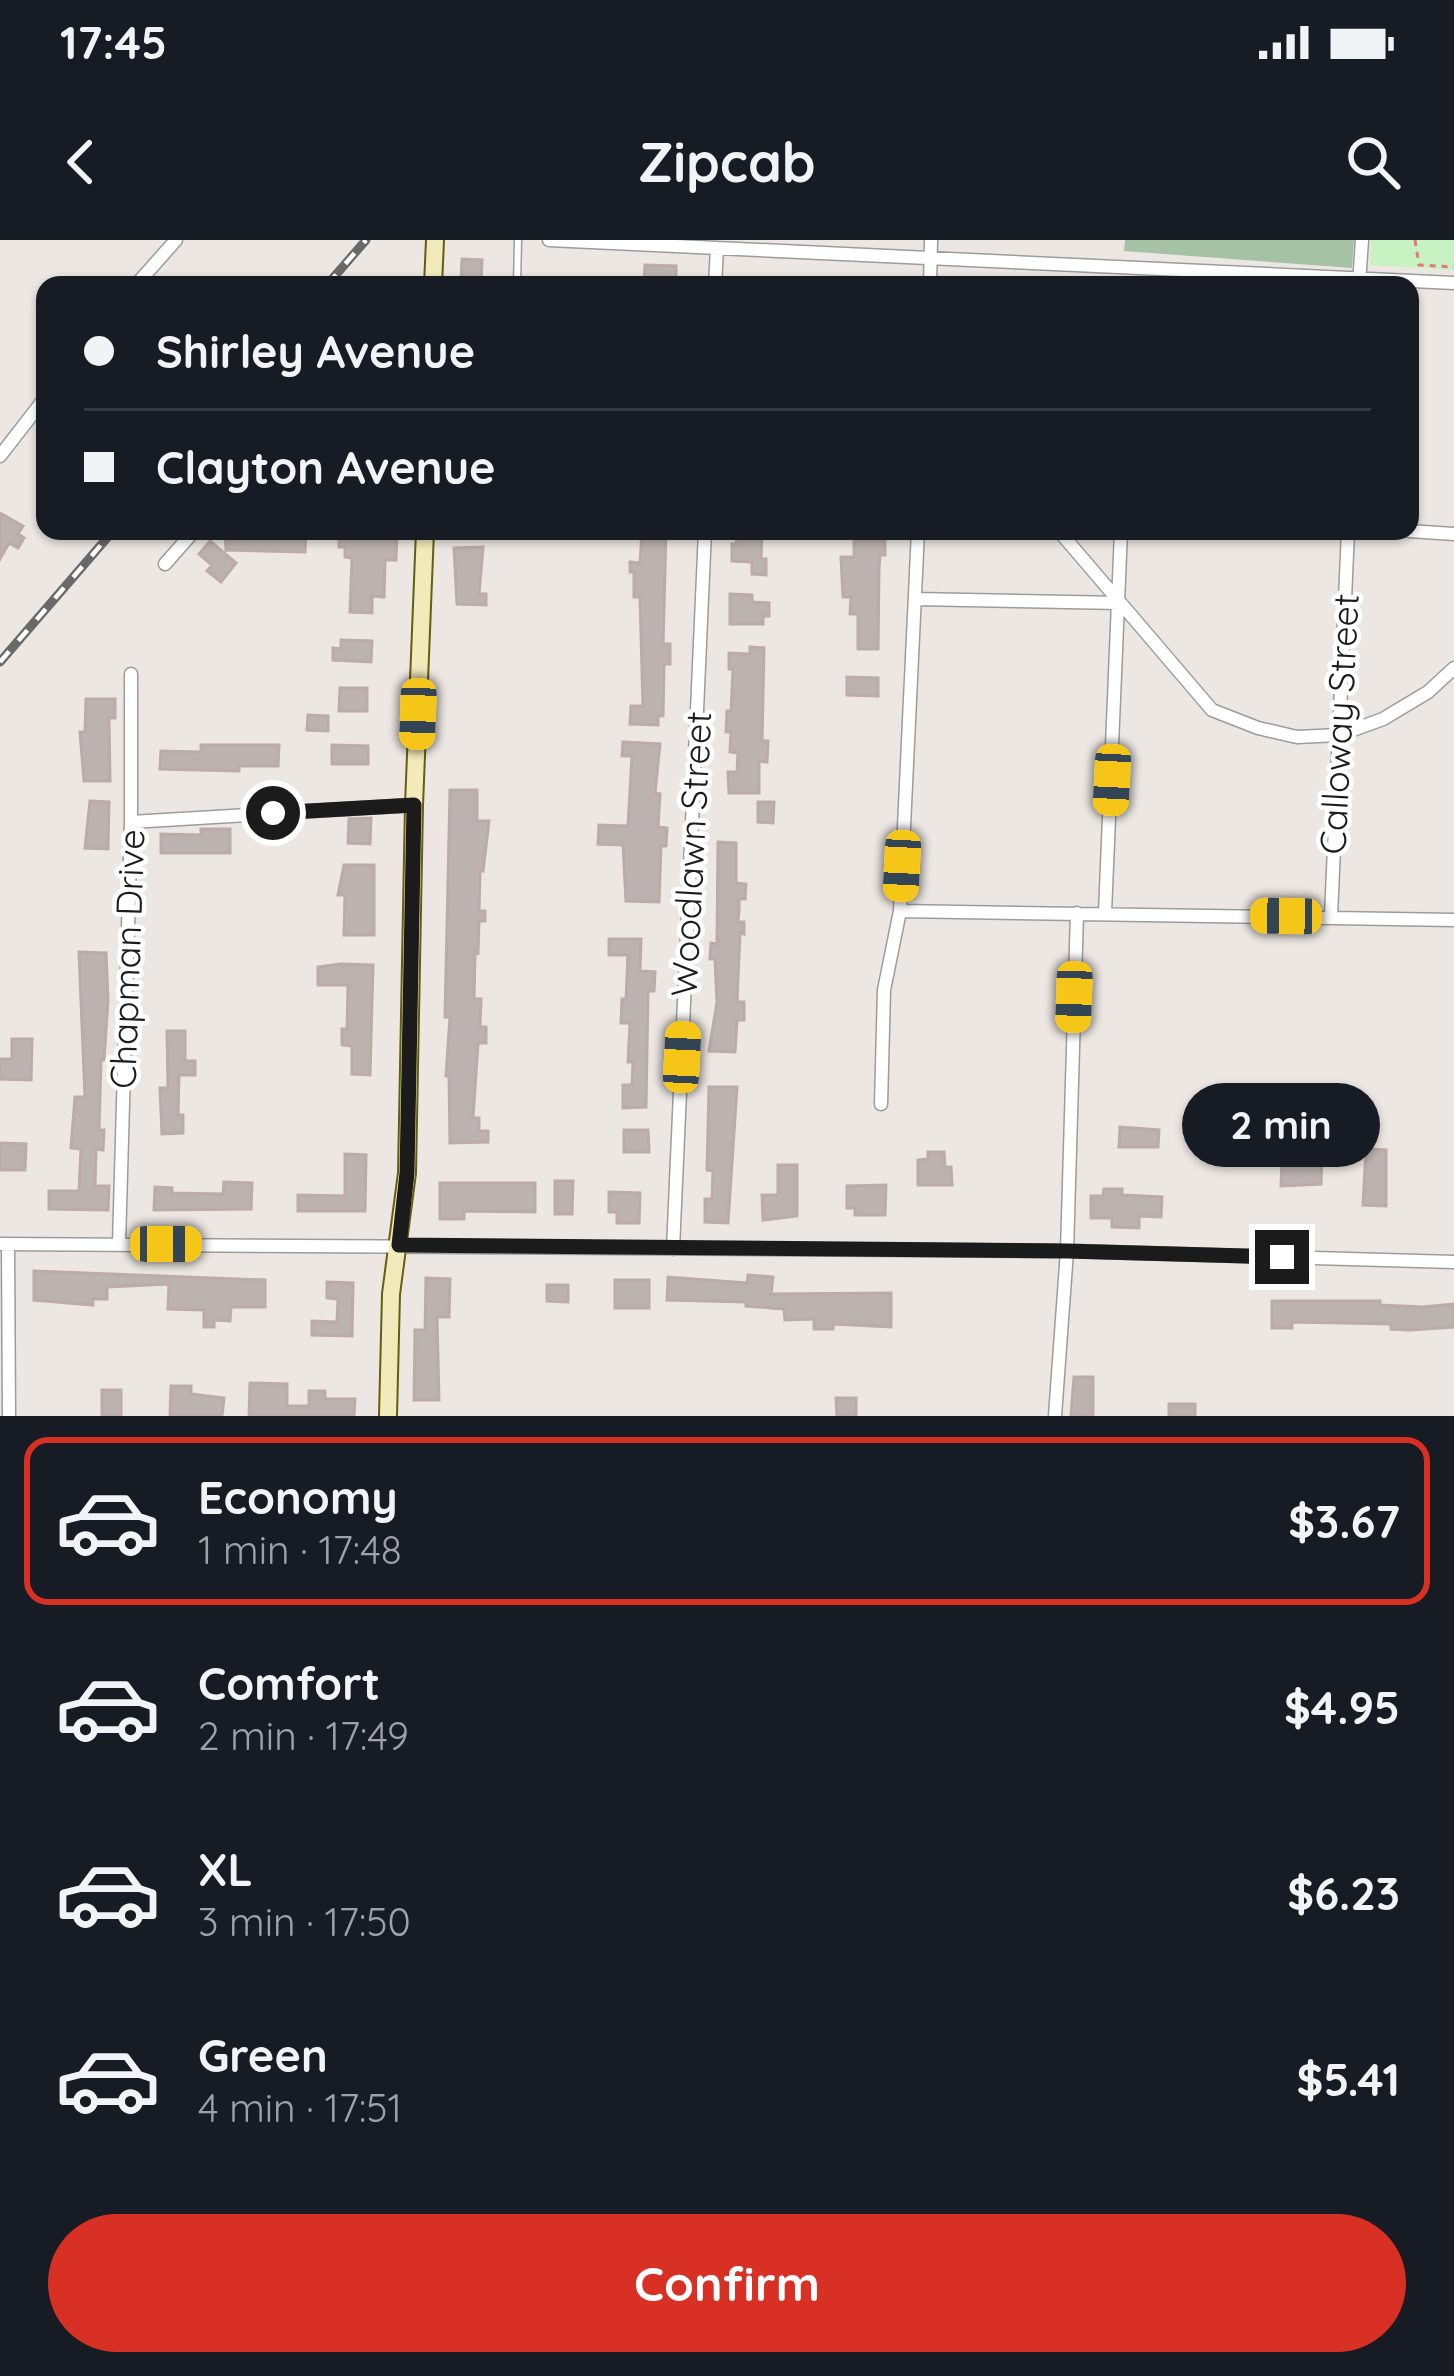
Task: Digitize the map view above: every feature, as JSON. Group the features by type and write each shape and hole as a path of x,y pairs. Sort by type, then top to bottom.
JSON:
{"street":[{"path":"144,276 176,240"},
{"path":"433,276 434,240"},
{"path":"549,240 1268,276"},
{"path":"930,276 931,240"},
{"path":"1359,276 1362,240"},
{"path":"716,276 717,248"},
{"path":"1132,267 1132,276"},
{"path":"1419,283 1454,283"},
{"path":"0,456 36,410"},
{"path":"1419,531 1454,533"},
{"path":"165,564 186,540"},
{"path":"388,1416 392,1294 407,1173 424,540"},
{"name":"Woodlawn Street","path":"673,1249 705,540"},
{"path":"880,1104 884,990 900,911 918,540"},
{"path":"1067,540 1212,710 1258,728 1298,736 1339,735 1398,710 1428,692 1454,668"},
{"path":"1105,913 1121,540"},
{"name":"Calloway Street","path":"1330,916 1348,540"},
{"path":"915,599 1120,603"},
{"name":"Chapman Drive","path":"119,1244 131,674"},
{"path":"131,822 414,805"},
{"path":"900,911 1454,920"},
{"path":"1055,1416 1067,1251 1077,913"},
{"path":"9,1416 4,1244 1067,1251 1454,1262"}],"lane":[{"path":"517,276 518,240"}],"path":[{"path":"1415,240 1419,265 1454,267"}],"green space":[{"path":"1125,240 1354,240 1352,268 1124,251"},
{"path":"1371,240 1454,240 1454,270 1370,265"}],"building":[{"path":"462,259 482,260 481,276 461,276"},
{"path":"645,265 676,266 676,276 644,276"},
{"path":"0,513 23,526 18,534 24,538 18,548 9,543 0,559"},
{"path":"225,540 306,540 305,552 226,550"},
{"path":"339,540 397,540 396,560 385,560 384,597 372,596 372,613 350,612 352,558 345,557 345,547 339,547"},
{"path":"641,540 666,540 663,644 670,644 670,664 664,664 663,716 658,716 658,725 630,724 631,706 643,706 640,597 634,597 634,572 630,572 630,562 640,563"},
{"path":"736,540 762,540 766,575 752,574 752,562 732,561 732,544"},
{"path":"210,541 236,563 221,582 207,571 212,565 199,554"},
{"path":"854,541 885,541 879,568 878,649 858,649 858,614 850,614 851,597 843,597 841,557 854,557"},
{"path":"483,547 479,594 486,594 486,605 457,604 454,548"},
{"path":"730,594 752,595 752,602 769,603 769,616 763,616 763,624 730,624"},
{"path":"341,640 372,641 371,662 333,660 333,648 341,649"},
{"path":"750,647 764,648 762,741 768,741 767,762 759,761 759,793 729,793 728,772 737,772 738,753 730,752 731,732 726,732 733,669 729,669 729,653 750,654"},
{"path":"847,677 878,678 878,696 847,695"},
{"path":"340,688 367,688 367,711 339,711"},
{"path":"86,699 115,699 115,718 109,718 110,781 84,781 80,732 85,732"},
{"path":"308,715 328,716 328,731 307,730"},
{"path":"623,742 660,744 655,793 660,794 658,827 667,828 666,846 661,846 659,902 626,901 623,845 598,844 599,825 628,826 632,756 622,756"},
{"path":"201,745 279,745 278,766 239,766 239,771 160,769 161,751 201,752"},
{"path":"332,745 368,746 368,764 332,764"},
{"path":"450,790 477,790 477,821 489,821 480,871 479,911 485,911 485,921 479,921 474,999 481,999 480,1027 486,1027 486,1043 478,1043 473,1118 479,1118 479,1131 488,1131 488,1142 450,1143 446,1076 450,1017 445,1017"},
{"path":"90,801 109,802 108,849 85,848"},
{"path":"758,802 774,802 773,823 758,822"},
{"path":"371,818 370,844 348,843 349,819"},
{"path":"201,829 230,829 230,853 161,853 161,834 201,835"},
{"path":"718,842 736,843 736,883 746,884 745,899 739,899 738,922 744,922 737,1002 744,1002 744,1020 737,1020 735,1052 709,1051 717,1002 715,959 710,959 711,943 717,944"},
{"path":"344,865 374,865 374,935 344,935 345,895 338,895"},
{"path":"609,939 641,939 640,971 655,972 654,991 648,991 646,1107 623,1108 623,1085 632,1085 633,1062 628,1062 630,1023 621,1023 628,955 609,955"},
{"path":"79,952 106,953 108,1000 99,1130 104,1130 103,1150 96,1149 95,1186 109,1186 108,1210 49,1209 49,1191 79,1191 81,1149 71,1148 75,1097 85,1097"},
{"path":"373,965 370,1075 352,1074 352,1046 342,1045 348,985 318,985 318,967"},
{"path":"167,1031 185,1031 185,1061 195,1061 195,1075 179,1075 178,1115 183,1115 183,1133 162,1134 160,1088 168,1088"},
{"path":"12,1039 32,1039 31,1080 0,1079 0,1059 12,1059"},
{"path":"709,1087 737,1087 728,1223 705,1222 713,1171 707,1170"},
{"path":"1120,1127 1159,1130 1158,1147 1119,1147"},
{"path":"624,1130 648,1130 649,1152 624,1152"},
{"path":"1307,1133 1323,1133 1321,1184 1281,1186 1282,1159 1306,1159"},
{"path":"0,1143 26,1144 25,1170 0,1170"},
{"path":"1366,1149 1386,1150 1386,1206 1363,1205"},
{"path":"928,1152 944,1152 952,1185 918,1185 918,1160 928,1159"},
{"path":"345,1154 366,1155 365,1211 298,1211 298,1195 345,1196"},
{"path":"778,1165 797,1165 797,1216 763,1220 762,1195 778,1195"},
{"path":"555,1181 573,1181 572,1214 555,1214"},
{"path":"224,1182 252,1183 251,1209 154,1210 155,1187 172,1188 172,1193 223,1194"},
{"path":"440,1183 535,1183 535,1212 464,1211 464,1219 440,1219"},
{"path":"886,1185 885,1215 855,1215 855,1208 847,1208 847,1186"},
{"path":"1104,1189 1162,1197 1161,1217 1139,1216 1139,1228 1112,1227 1112,1218 1091,1218 1091,1196 1103,1196"},
{"path":"609,1192 640,1193 639,1223 617,1223 617,1212 609,1212"},
{"path":"34,1271 265,1280 265,1307 231,1307 230,1321 214,1320 214,1327 204,1327 204,1310 168,1309 169,1284 107,1287 107,1299 93,1299 93,1305 34,1300"},
{"path":"748,1275 773,1277 771,1294 891,1293 891,1327 833,1324 833,1329 814,1329 814,1319 785,1320 784,1309 746,1306 746,1302 667,1300 668,1277 747,1283"},
{"path":"426,1278 450,1279 449,1317 437,1317 439,1400 414,1400 415,1330 425,1330"},
{"path":"615,1280 649,1280 649,1308 615,1308"},
{"path":"327,1282 353,1283 352,1336 312,1335 312,1321 337,1322 338,1299 327,1298"},
{"path":"547,1285 568,1285 568,1302 547,1301"},
{"path":"1272,1301 1454,1304 1454,1327 1410,1330 1391,1329 1391,1324 1292,1322 1292,1328 1272,1328"},
{"path":"1074,1377 1093,1377 1093,1416 1071,1416"},
{"path":"250,1383 287,1384 287,1406 309,1406 309,1391 325,1391 325,1399 355,1399 354,1416 249,1416"},
{"path":"171,1386 191,1386 191,1394 224,1398 222,1416 170,1416"},
{"path":"102,1390 121,1390 121,1416 102,1416"},
{"path":"836,1398 856,1398 856,1416 837,1416"},
{"path":"1169,1404 1195,1404 1195,1416 1169,1416"}],"railway":[{"path":"335,276 366,240"},
{"path":"0,662 105,540"}],"route":[{"path":"273,813 414,805 407,1173 399,1245 1282,1257"}]}
